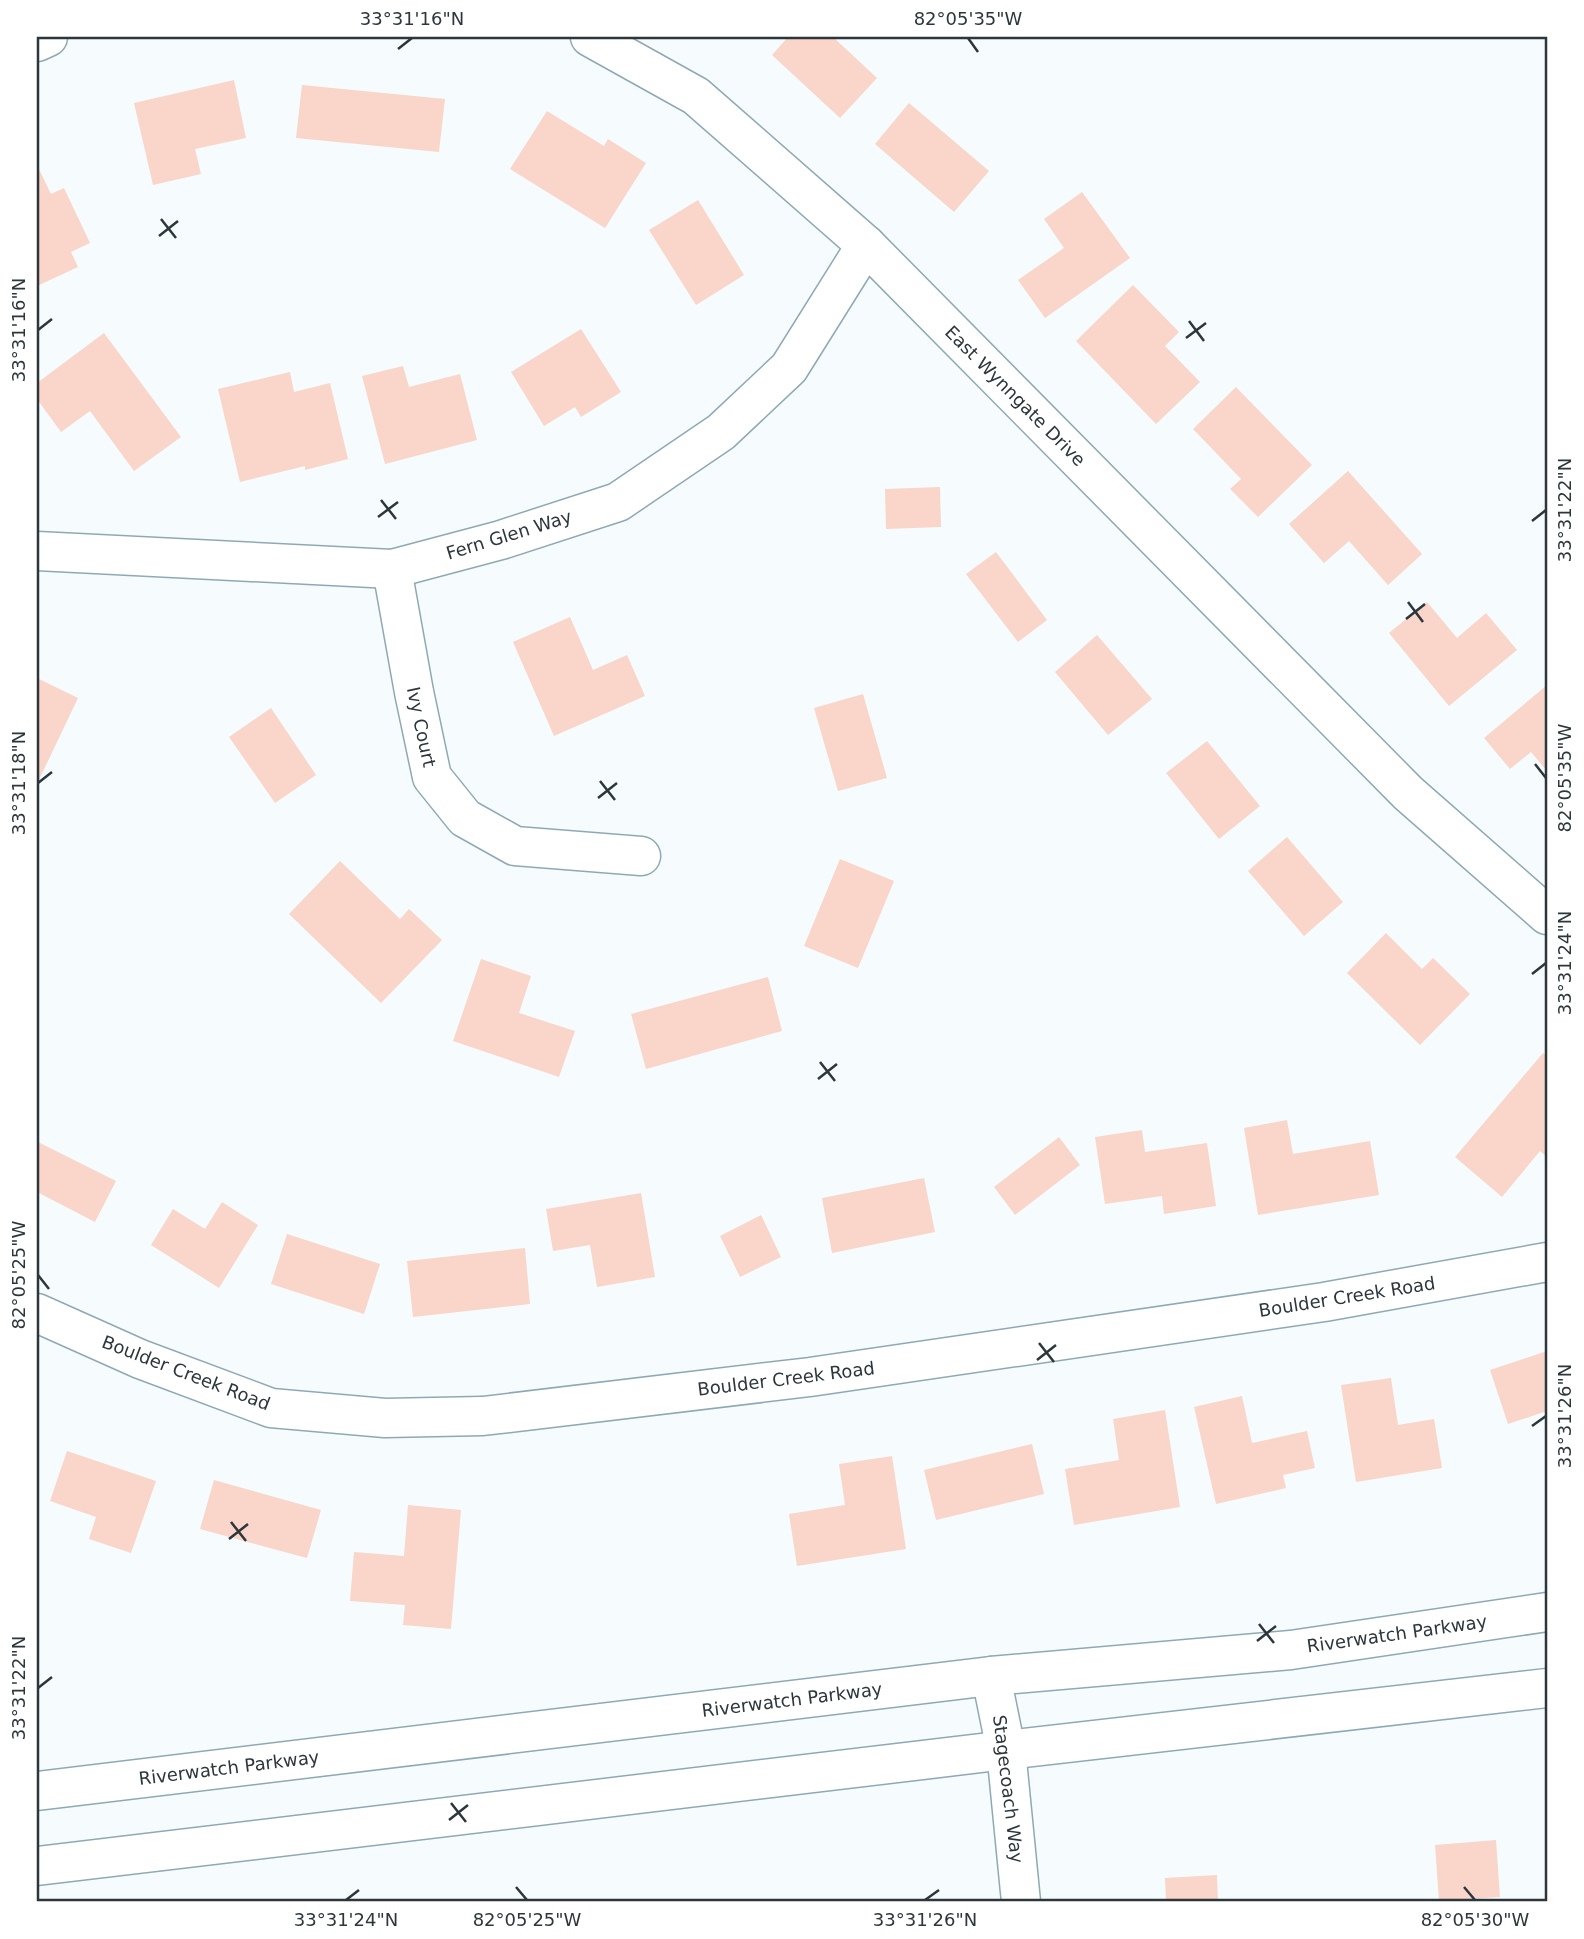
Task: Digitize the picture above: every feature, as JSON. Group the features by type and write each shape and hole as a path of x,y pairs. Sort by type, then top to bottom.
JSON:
{"street":[{"path":"37,42 48,37"},
{"name":"East Wynngate Drive","path":"590,37 696,96 866,245 1408,793 1547,915"},
{"name":"Fern Glen Way","path":"37,551 392,569 501,540 618,502 721,432 789,368 866,245"},
{"name":"Ivy Court","path":"392,569 432,777 465,818 515,846 641,856"},
{"name":"Boulder Creek Road","path":"37,1312 140,1359 271,1408 385,1418 483,1416 837,1373 1324,1302 1547,1262"},
{"name":"Riverwatch Parkway","path":"37,1791 991,1676 1291,1650 1547,1612"},
{"name":"Stagecoach Way","path":"991,1676 1006,1750 1021,1902"},
{"path":"37,1866 1547,1688"}],"building":[{"path":"788,37 833,37 877,78 840,118 772,55"},
{"path":"234,80 246,138 195,149 201,174 153,185 134,103"},
{"path":"302,85 445,99 439,152 296,138"},
{"path":"909,103 989,171 954,212 875,144"},
{"path":"547,111 604,146 608,139 646,163 605,228 510,169"},
{"path":"37,165 51,194 64,188 90,243 71,252 78,267 37,286"},
{"path":"1082,192 1130,258 1045,318 1018,280 1064,248 1044,219"},
{"path":"698,200 744,275 696,305 649,230"},
{"path":"1133,285 1179,332 1165,346 1200,382 1156,424 1076,341"},
{"path":"581,329 621,392 581,417 575,407 544,426 511,372"},
{"path":"104,333 181,437 134,471 90,411 61,432 37,399 37,383"},
{"path":"403,366 409,387 460,374 477,440 385,464 362,376"},
{"path":"290,372 294,392 330,383 348,459 305,470 305,466 240,482 218,389"},
{"path":"1236,387 1312,465 1258,517 1230,489 1241,479 1193,429"},
{"path":"1348,471 1422,554 1388,585 1349,541 1324,563 1289,524"},
{"path":"940,487 941,527 886,529 885,489"},
{"path":"996,552 1047,620 1018,642 966,574"},
{"path":"1427,602 1457,638 1486,613 1517,650 1449,706 1389,633"},
{"path":"570,617 593,670 627,655 645,696 554,736 513,642"},
{"path":"1097,635 1152,699 1108,735 1055,672"},
{"path":"37,678 78,698 37,784"},
{"path":"1547,685 1547,771 1531,752 1510,769 1484,738"},
{"path":"863,694 887,778 838,791 814,708"},
{"path":"271,708 316,775 275,803 229,737"},
{"path":"1207,741 1260,806 1219,839 1166,773"},
{"path":"1287,837 1343,902 1304,936 1248,871"},
{"path":"840,859 894,881 858,968 804,946"},
{"path":"340,861 400,919 409,909 442,940 381,1003 289,914"},
{"path":"1386,933 1422,969 1433,958 1470,994 1420,1045 1347,973"},
{"path":"481,959 531,976 519,1013 575,1031 559,1077 453,1041"},
{"path":"768,977 782,1031 646,1069 631,1014"},
{"path":"1543,1053 1547,1056 1547,1157 1540,1151 1502,1197 1455,1157"},
{"path":"1287,1120 1293,1154 1370,1141 1379,1195 1258,1215 1244,1128"},
{"path":"1142,1130 1145,1152 1207,1143 1216,1206 1164,1214 1162,1196 1105,1204 1095,1137"},
{"path":"1059,1137 1080,1165 1015,1215 994,1187"},
{"path":"38,1142 116,1181 95,1222 37,1192"},
{"path":"924,1178 935,1232 832,1253 822,1198"},
{"path":"641,1193 655,1277 597,1287 590,1245 553,1251 546,1209"},
{"path":"222,1202 258,1225 219,1288 151,1245 173,1209 205,1229"},
{"path":"761,1215 781,1257 740,1277 720,1236"},
{"path":"287,1234 380,1264 364,1314 271,1284"},
{"path":"525,1248 530,1304 413,1317 407,1261"},
{"path":"1547,1351 1547,1411 1508,1424 1490,1370"},
{"path":"1391,1378 1398,1425 1434,1419 1442,1468 1356,1482 1341,1385"},
{"path":"1242,1396 1252,1443 1307,1431 1315,1468 1283,1475 1286,1488 1216,1504 1194,1407"},
{"path":"1165,1410 1180,1507 1074,1525 1065,1469 1119,1460 1113,1419"},
{"path":"1032,1444 1044,1494 936,1520 924,1470"},
{"path":"67,1451 156,1481 131,1553 89,1539 96,1517 50,1501"},
{"path":"892,1456 906,1549 797,1566 789,1514 845,1505 839,1464"},
{"path":"214,1480 321,1510 307,1558 200,1529"},
{"path":"408,1505 461,1510 451,1629 403,1625 405,1605 350,1601 354,1552 404,1556"},
{"path":"1496,1840 1500,1897 1439,1901 1435,1845"},
{"path":"1217,1875 1218,1902 1166,1902 1165,1878"}]}
